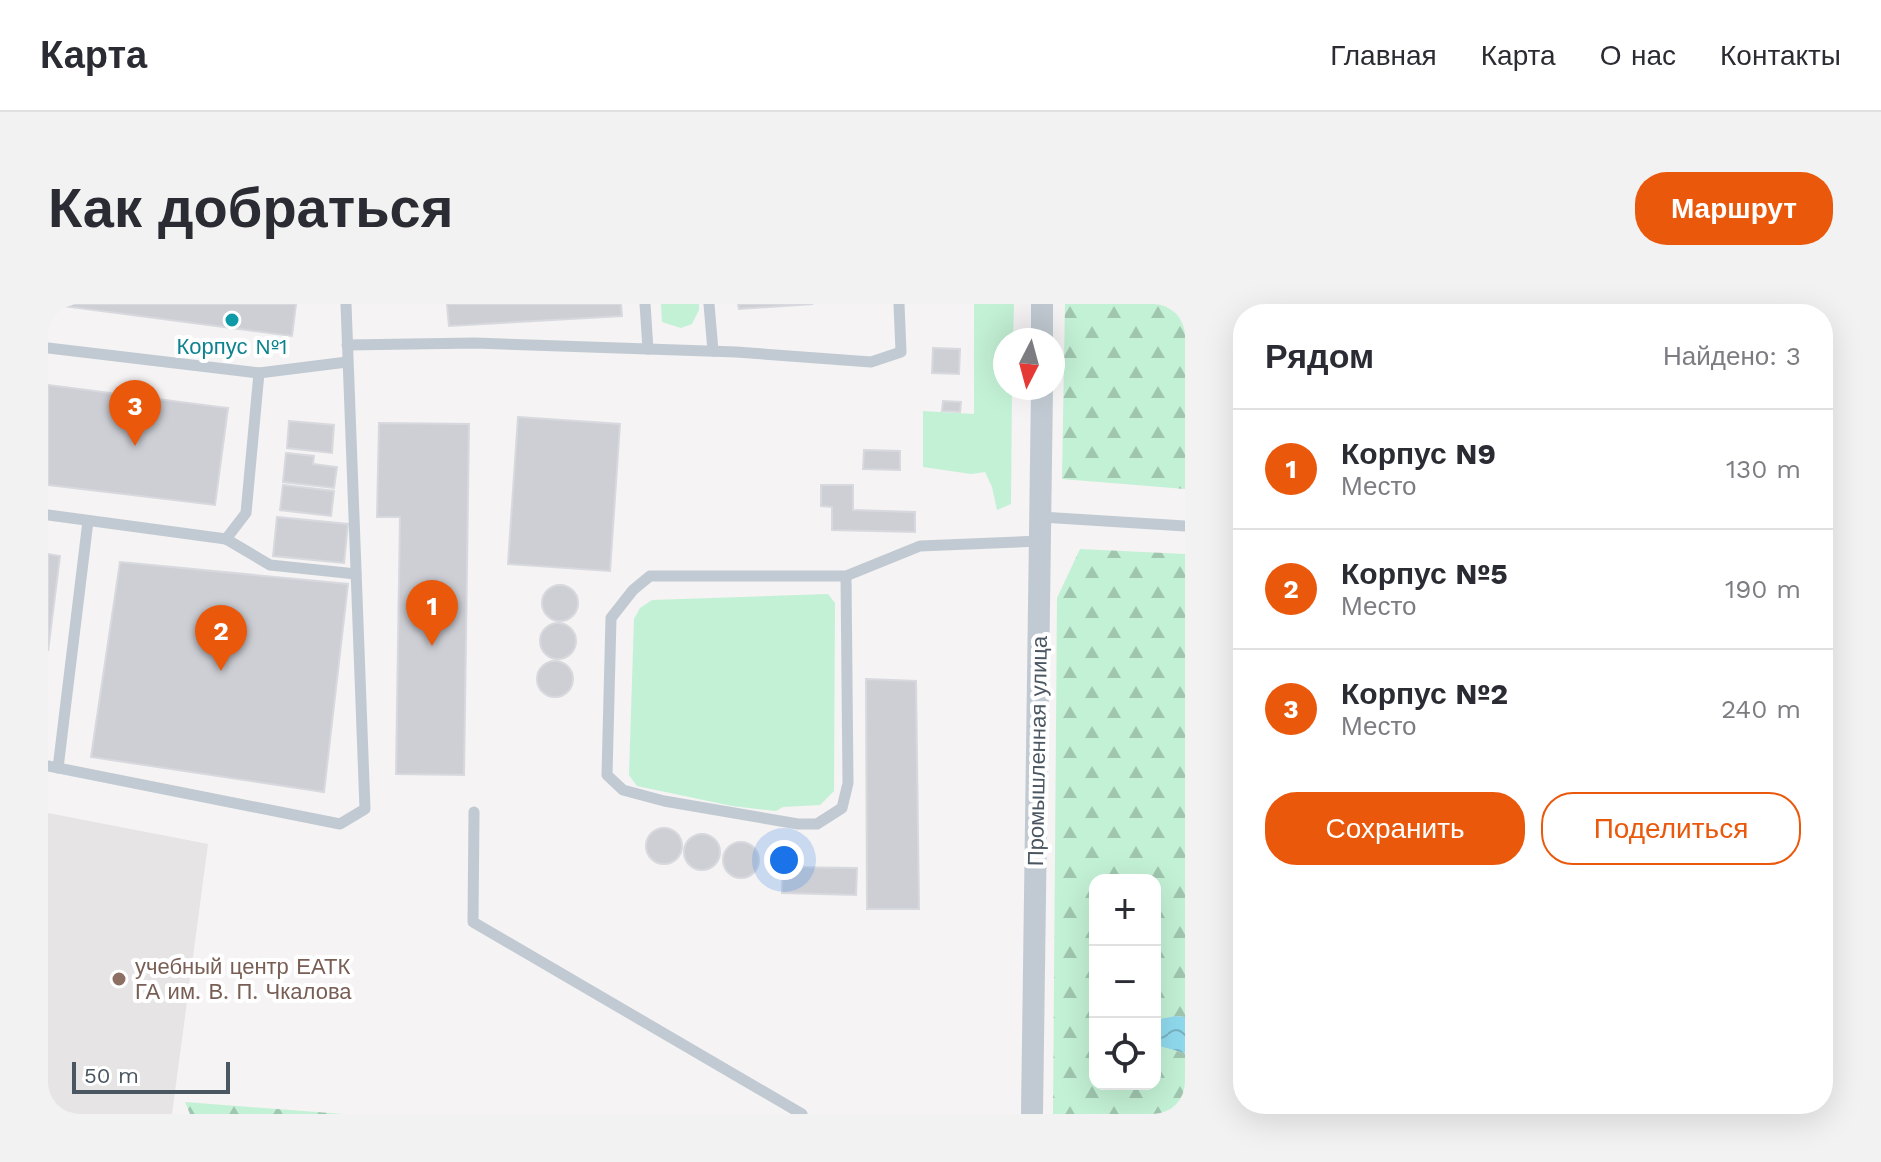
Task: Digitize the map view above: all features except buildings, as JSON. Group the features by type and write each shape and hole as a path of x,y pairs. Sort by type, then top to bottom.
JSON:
{"street":[{"path":"1042,304 1042,328"},
{"name":"Промышленная улица","path":"1032,1114 1042,400"}],"lane":[{"path":"88,521 53,767 340,824 365,809 346,304"},
{"path":"645,304 648,349"},
{"path":"709,304 713,351"},
{"path":"347,345 475,343 713,351 871,362 901,352 899,304"},
{"path":"48,348 259,373 347,362"},
{"path":"226,539 246,513 259,373"},
{"path":"48,515 226,539 270,565 356,574"},
{"path":"1041,517 1185,526"},
{"path":"846,576 848,783 842,808 817,824 798,824 664,801 623,790 607,775 611,618 633,590 650,576 846,576 920,546 1040,541"},
{"path":"474,812 473,922 802,1114"}],"shaded area":[{"name":"учебный центр ЕАТК ГА им. В. П. Чкалова","path":"48,813 208,844 172,1114 48,1114"}],"green space":[{"path":"661,304 699,304 699,310 692,324 681,328 662,322"},
{"path":"974,304 1014,304 1013,328 993,328 993,400 1012,400 1011,504 997,510 985,472 971,474 923,467 923,411 974,414"},
{"path":"1065,304 1185,304 1185,489 1062,479"},
{"path":"1080,549 1185,554 1185,1017 1161,1019 1161,874 1089,874 1089,1090 1161,1090 1161,1047 1185,1053 1185,1114 1053,1114 1057,598"},
{"path":"828,594 835,603 834,791 820,805 783,807 776,811 732,806 637,786 629,775 634,619 640,608 652,600"},
{"path":"185,1102 343,1114 190,1114"}],"water":[{"path":"1185,1017 1185,1053 1161,1047 1161,1019"}],"place":[{"name":"Корпус №1","path":"232,320"},
{"name":"Корпус №2","path":"135,446"},
{"name":"Корпус N9","path":"432,646"},
{"name":"Корпус №5","path":"221,671"},
{"name":"учебный центр ЕАТК ГА им. В. П. Чкалова","path":"119,979"}]}
